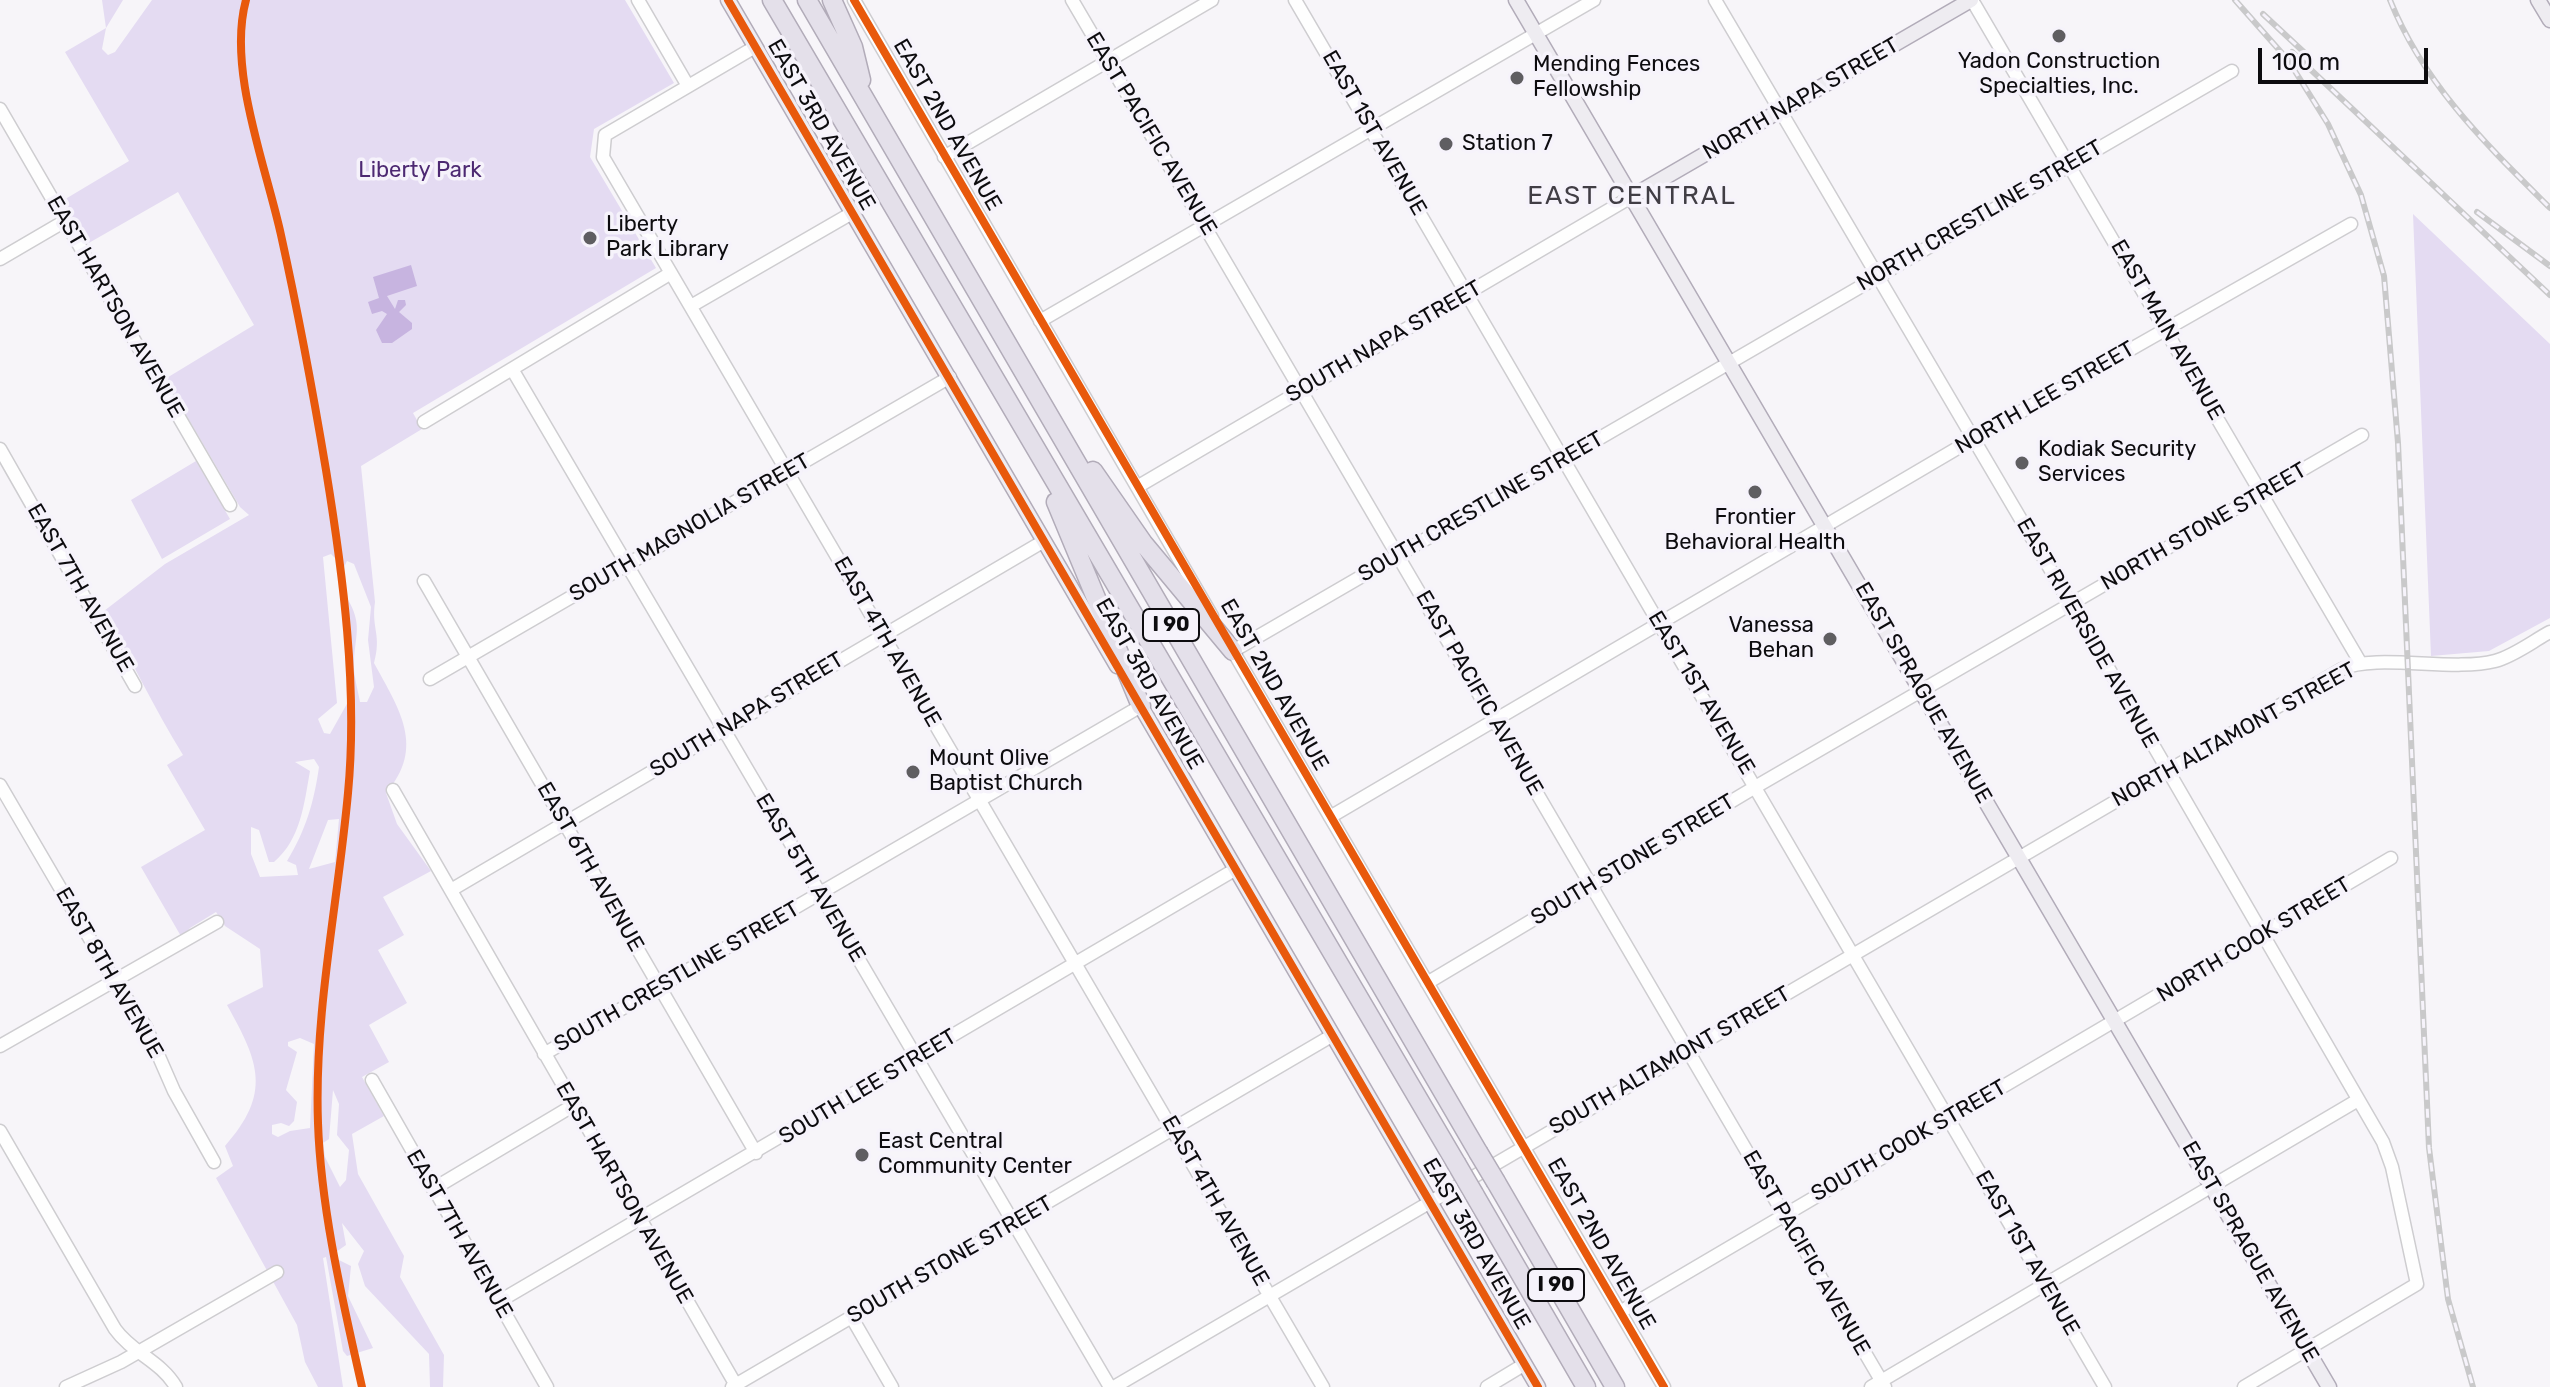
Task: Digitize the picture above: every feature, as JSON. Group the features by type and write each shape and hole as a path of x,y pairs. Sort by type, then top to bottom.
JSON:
{"highway":[{"name":"I 90","path":"807,0 1615,1387"},
{"path":"832,0 853,47 865,99"},
{"name":"I 90","path":"773,1 1586,1387"},
{"path":"1031,440 1141,706"},
{"path":"1063,440 1097,475 1143,543 1233,651"}],"main road":[{"name":"EAST 3RD AVENUE","path":"728,0 1538,1387"},
{"name":"EAST SPRAGUE AVENUE","path":"1516,0 2329,1387"},
{"name":"NORTH NAPA STREET","path":"1631,197 1972,0"},
{"path":"2538,0 2550,20"}],"street":[{"path":"638,0 688,86 755,47"},
{"name":"EAST 2ND AVENUE","path":"854,0 1664,1387"},
{"name":"EAST PACIFIC AVENUE","path":"1072,0 1783,1213 1879,1385"},
{"path":"944,157 1212,0"},
{"name":"EAST 1ST AVENUE","path":"1295,0 1757,786 2105,1387"},
{"path":"1040,321 1594,0"},
{"name":"EAST RIVERSIDE AVENUE","path":"1715,0 2071,603 2358,1100 2392,1167 2417,1284 2307,1350"},
{"name":"EAST MAIN AVENUE","path":"1972,0 2360,662"},
{"name":"NORTH CRESTLINE STREET","path":"1729,363 2232,71"},
{"name":"EAST 4TH AVENUE","path":"688,86 605,135 603,157 1323,1387"},
{"name":"EAST HARTSON AVENUE","path":"0,109 230,505"},
{"name":"SOUTH NAPA STREET","path":"1137,487 1631,197"},
{"path":"691,306 852,213"},
{"path":"0,259 65,221"},
{"name":"NORTH LEE STREET","path":"1825,527 2351,224"},
{"path":"424,422 671,273"},
{"name":"SOUTH CRESTLINE STREET","path":"1233,651 1729,363"},
{"name":"EAST 5TH AVENUE","path":"512,369 1112,1387"},
{"name":"SOUTH MAGNOLIA STREET","path":"430,679 950,377"},
{"name":"NORTH STONE STREET","path":"1921,689 2362,435"},
{"name":"EAST 7TH AVENUE","path":"0,449 135,686"},
{"path":"1330,817 1825,527"},
{"name":"SOUTH NAPA STREET","path":"451,890 1044,541"},
{"name":"EAST 6TH AVENUE","path":"424,581 756,1153"},
{"name":"NORTH ALTAMONT STREET","path":"2019,858 2329,676 2360,662 2423,665 2494,662 2550,632"},
{"name":"SOUTH STONE STREET","path":"1427,983 1921,689"},
{"name":"SOUTH CRESTLINE STREET","path":"544,1054 1141,706"},
{"name":"EAST 8TH AVENUE","path":"0,785 114,980 146,1027 174,1091 214,1162"},
{"name":"EAST HARTSON AVENUE","path":"393,790 735,1386"},
{"name":"SOUTH ALTAMONT STREET","path":"1112,1387 2019,858"},
{"name":"NORTH COOK STREET","path":"2116,1022 2391,858"},
{"name":"SOUTH LEE STREET","path":"498,1302 1236,869"},
{"path":"0,1046 217,922"},
{"name":"SOUTH COOK STREET","path":"1620,1312 1783,1213 2116,1022"},
{"name":"SOUTH STONE STREET","path":"735,1386 1333,1035"},
{"name":"EAST 7TH AVENUE","path":"372,1080 547,1387"},
{"path":"1879,1385 2358,1100"},
{"path":"433,1189 574,1105"},
{"path":"0,1131 115,1329 139,1352 159,1365 176,1387"},
{"path":"66,1387 139,1352 277,1272"},
{"path":"852,1318 892,1387"},
{"path":"2244,1387 2307,1350"},
{"path":"1487,1387 1525,1364"}],"green space":[{"path":"102,0 123,0 106,28"},
{"name":"Liberty Park","path":"152,0 625,0 674,83 594,129 590,157 656,268 413,413 422,429 361,466 375,602 377,645 374,663 399,712 406,744 405,760 386,793 397,824 431,871 383,897 404,935 378,950 407,1003 369,1025 389,1062 362,1077 384,1116 352,1134 358,1174 404,1256 400,1277 444,1355 443,1387 430,1387 429,1354 365,1286 358,1264 364,1251 342,1223 346,1245 336,1252 337,1259 351,1266 348,1296 373,1348 347,1356 343,1351 326,1257 323,1258 343,1387 318,1387 305,1362 297,1325 216,1178 233,1166 225,1146 250,1110 255,1093 253,1061 227,1005 263,987 260,949 225,926 216,912 190,928 182,938 141,867 205,830 167,765 183,755 104,611 165,564 249,515 240,507 165,379 254,325 178,192 87,244 62,201 129,161 65,52 106,28 102,49 108,55 115,52","holes":["331,554 344,567 347,561 354,564 371,607 368,640 374,687 367,702 360,702 354,667 357,623 347,598 348,702 330,734 324,733 318,719 337,703 323,557","314,759 319,767 308,816 287,861 296,865 298,875 260,877 251,854 251,827 259,830 269,862 274,862 296,832 303,808 310,771 295,762","339,819 335,862 309,869 328,820","300,1038 314,1044 310,1128 290,1131 278,1137 272,1134 272,1125 281,1123 289,1126 294,1121 297,1102 286,1090 297,1052 288,1046 288,1042","333,1090 339,1104 337,1135 349,1150 346,1180 340,1187 325,1157 323,1143 329,1139"]},
{"path":"2413,214 2550,344 2550,618 2489,651 2431,656"},
{"path":"196,461 230,519 162,559 131,500"}],"shaded area":[{"path":"411,265 417,286 387,296 395,309 398,300 405,300 406,305 399,312 412,323 412,329 392,343 382,343 376,330 387,314 382,311 372,314 368,302 379,298 373,277"}],"railway":[{"path":"2235,0 2288,60 2328,124 2361,195 2384,276 2398,443 2429,1148 2448,1299 2473,1387"},
{"path":"2390,0 2420,60 2439,87 2481,137 2550,208"},
{"path":"2263,14 2307,55"},
{"path":"2292,52 2550,295"},
{"path":"2477,212 2550,266"}],"cycle path":[{"path":"246,0 241,27 245,86 305,352 332,509 347,631 351,753 323,999 318,1123 328,1223 362,1387"},
{"path":"728,0 1538,1387"},
{"path":"854,0 1664,1387"}],"place":[{"name":"Yadon Construction Specialties, Inc.","path":"2059,36"},
{"name":"Mending Fences Fellowship","path":"1517,78"},
{"name":"Station 7","path":"1446,144"},
{"name":"Liberty Park Library","path":"590,238"},
{"name":"Kodiak Security Services","path":"2022,463"},
{"name":"Frontier Behavioral Health","path":"1755,492"},
{"name":"Vanessa Behan","path":"1830,639"},
{"name":"Mount Olive Baptist Church","path":"913,772"},
{"name":"East Central Community Center","path":"862,1155"}],"district":[{"name":"EAST CENTRAL","path":"1632,196"}]}
